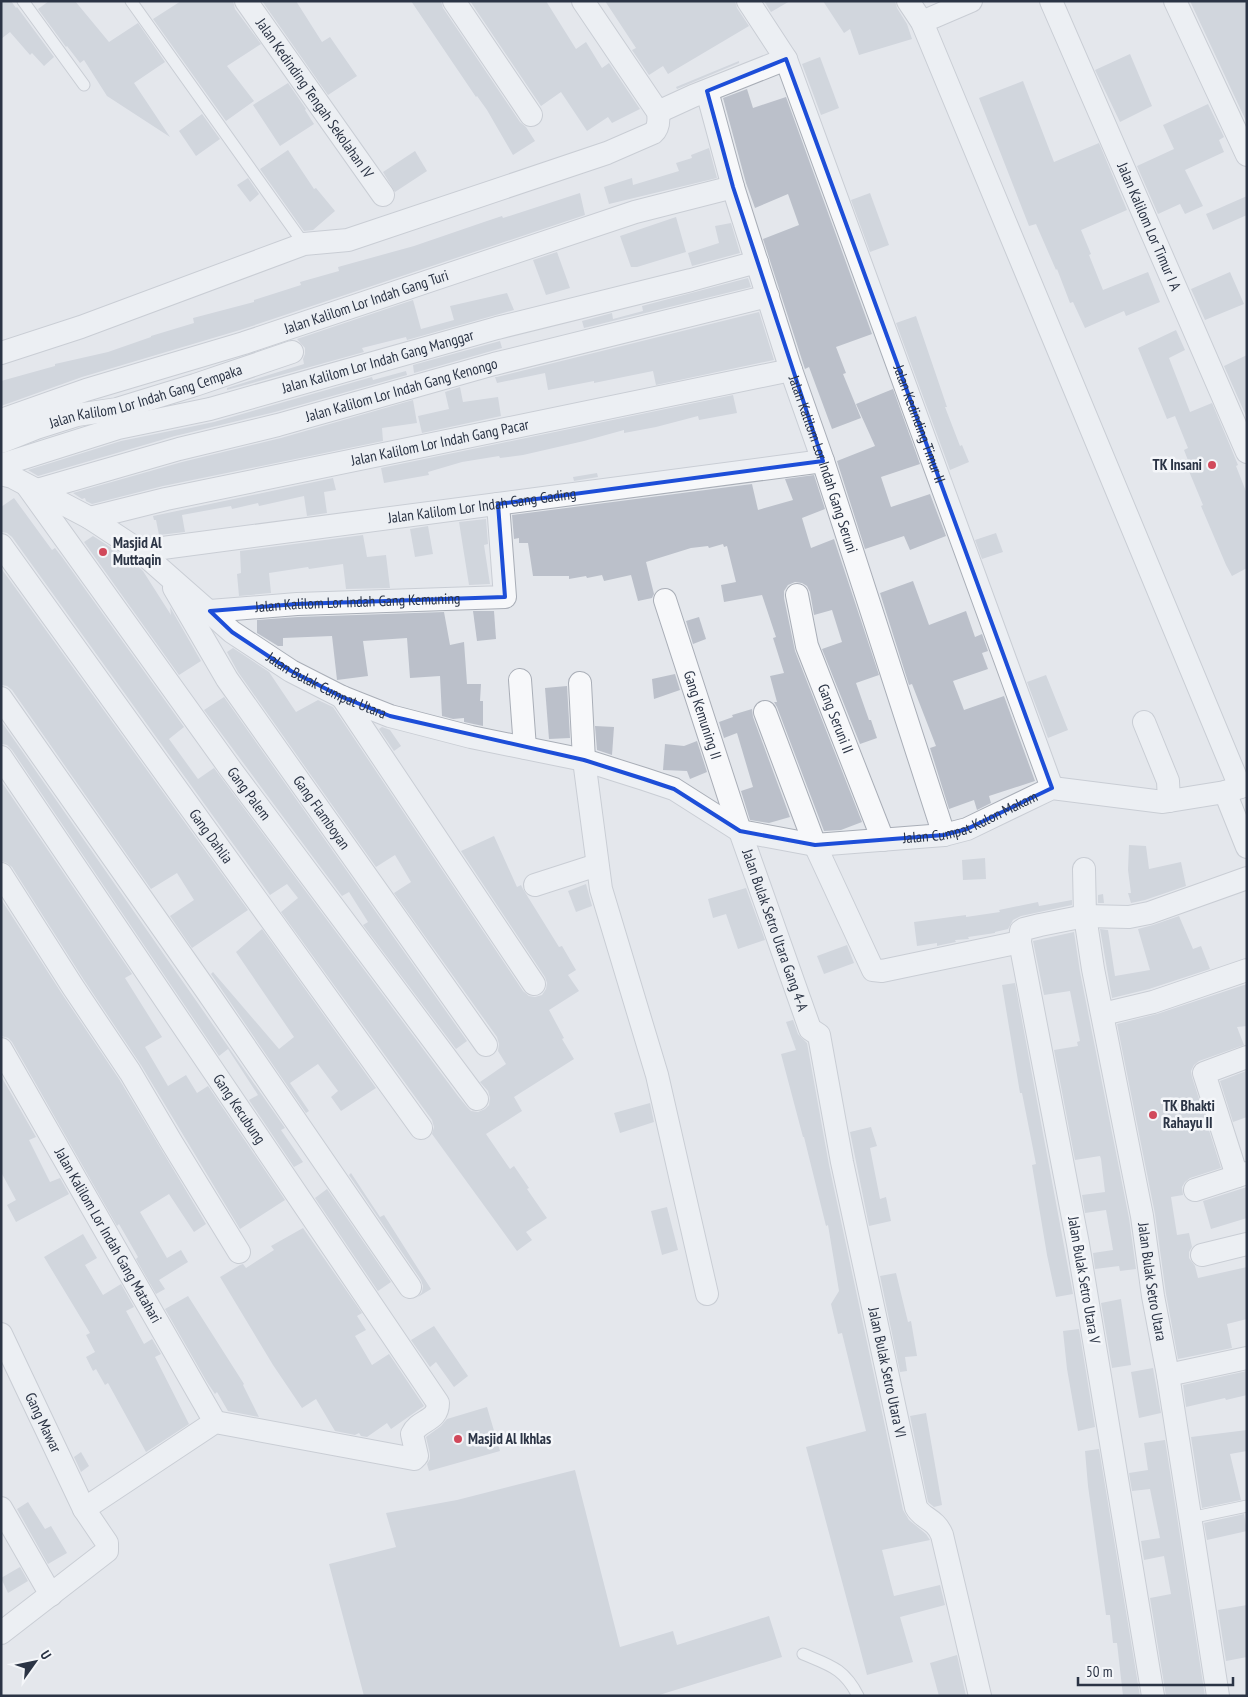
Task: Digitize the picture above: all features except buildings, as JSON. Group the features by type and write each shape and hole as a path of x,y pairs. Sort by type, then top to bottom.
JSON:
{"street":[{"name":"Jalan Kedinding Tengah Sekolahan IV","path":"246,1 384,195"},
{"path":"454,1 531,115"},
{"path":"1,353 82,327 304,244 348,240 606,154 653,133 660,120 658,112 583,1"},
{"name":"Jalan Kedinding Timur II","path":"748,1 786,59 1052,788"},
{"path":"908,1 922,22 1238,788 1247,847"},
{"path":"922,22 971,1"},
{"name":"Jalan Kalilom Lor Timur I A","path":"1051,1 1247,452"},
{"path":"1174,1 1247,155"},
{"path":"658,112 786,59"},
{"name":"Jalan Kalilom Lor Indah Gang Seruni","path":"707,92 733,187 791,370 823,460 944,835"},
{"name":"Jalan Kalilom Lor Indah Gang Turi","path":"1,420 86,390 244,343 635,212 733,187"},
{"name":"Jalan Kalilom Lor Indah Gang Manggar","path":"1,466 118,428 210,408 497,328 757,262"},
{"name":"Jalan Kalilom Lor Indah Gang Kenongo","path":"31,487 278,425 494,364 768,296"},
{"name":"Jalan Kalilom Lor Indah Gang Cempaka","path":"1,442 77,415 118,408 195,385 292,352"},
{"name":"Jalan Kalilom Lor Indah Gang Pacar","path":"90,518 166,499 791,370"},
{"name":"Jalan Kalilom Lor Indah Gang Gading","path":"140,551 823,460"},
{"name":"Jalan Bulak Cumpat Utara","path":"1,474 31,487 90,518 140,551 232,632 291,671 342,697 390,716 584,760 674,789 698,803"},
{"name":"Gang Palem","path":"31,487 235,775 477,1099"},
{"name":"Jalan Kalilom Lor Indah Gang Kemuning","path":"210,611 297,604 505,597 498,504"},
{"name":"Gang Dahlia","path":"1,545 421,1128"},
{"name":"Gang Flamboyan","path":"166,574 227,680 486,1045"},
{"name":"Gang Seruni II","path":"797,595 807,646 883,840"},
{"name":"Gang Kemuning II","path":"665,600 740,830"},
{"path":"520,680 525,748"},
{"path":"580,683 584,760 601,889 658,1076 707,1294"},
{"path":"342,697 534,984"},
{"path":"1,698 206,990 410,1287"},
{"path":"765,712 816,845 873,970 882,971 1020,942 1021,931 1024,929 1085,916 1130,916 1150,913 1247,878"},
{"path":"1144,722 1168,781 1168,801"},
{"name":"Gang Kecubung","path":"1,757 438,1403 438,1410 433,1417 416,1427 413,1431 417,1456 414,1459 215,1422"},
{"name":"Jalan Cumpat Kulon Makam","path":"698,803 740,830 816,845 944,835 968,829 1052,788 1163,802 1238,788"},
{"name":"Jalan Bulak Setro Utara Gang 4-A","path":"740,830 815,1032"},
{"path":"535,884 597,865"},
{"name":"Jalan Bulak Setro Utara","path":"1084,868 1085,916 1093,970 1142,1216 1153,1296 1168,1375 1218,1696"},
{"path":"1,874 130,1072 172,1144 240,1252"},
{"name":"Jalan Bulak Setro Utara V","path":"1020,942 1078,1244 1152,1696"},
{"path":"1103,1014 1153,1002 1247,970"},
{"name":"Jalan Bulak Setro Utara VI","path":"815,1032 916,1507 919,1512 934,1522 942,1535 980,1696"},
{"name":"Jalan Kalilom Lor Indah Gang Matahari","path":"1,1049 215,1422"},
{"path":"1195,1190 1242,1175 1204,1073 1247,1057"},
{"path":"1202,1255 1247,1244"},
{"name":"Gang Mawar","path":"1,1334 84,1509 107,1543 107,1551 51,1596"},
{"path":"1168,1375 1247,1358"},
{"path":"84,1509 215,1422"},
{"path":"1,1508 51,1596 1,1633"}],"lane":[{"path":"23,1 84,85"},
{"path":"131,1 304,244"},
{"path":"1190,1518 1247,1506"},
{"path":"802,1654 828,1665 845,1675 858,1696"}],"highlighted area":[{"path":"786,59 1052,788 967,829 944,835 815,845 740,831 674,789 584,760 390,716 342,697 291,671 232,632 210,611 297,604 505,597 498,504 823,461 733,187 707,91"}],"place":[{"name":"TK Insani","path":"1212,465"},
{"name":"Masjid Al Muttaqin","path":"103,552"},
{"name":"TK Bhakti Rahayu II","path":"1153,1115"},
{"name":"Masjid Al Ikhlas","path":"458,1439"}]}
